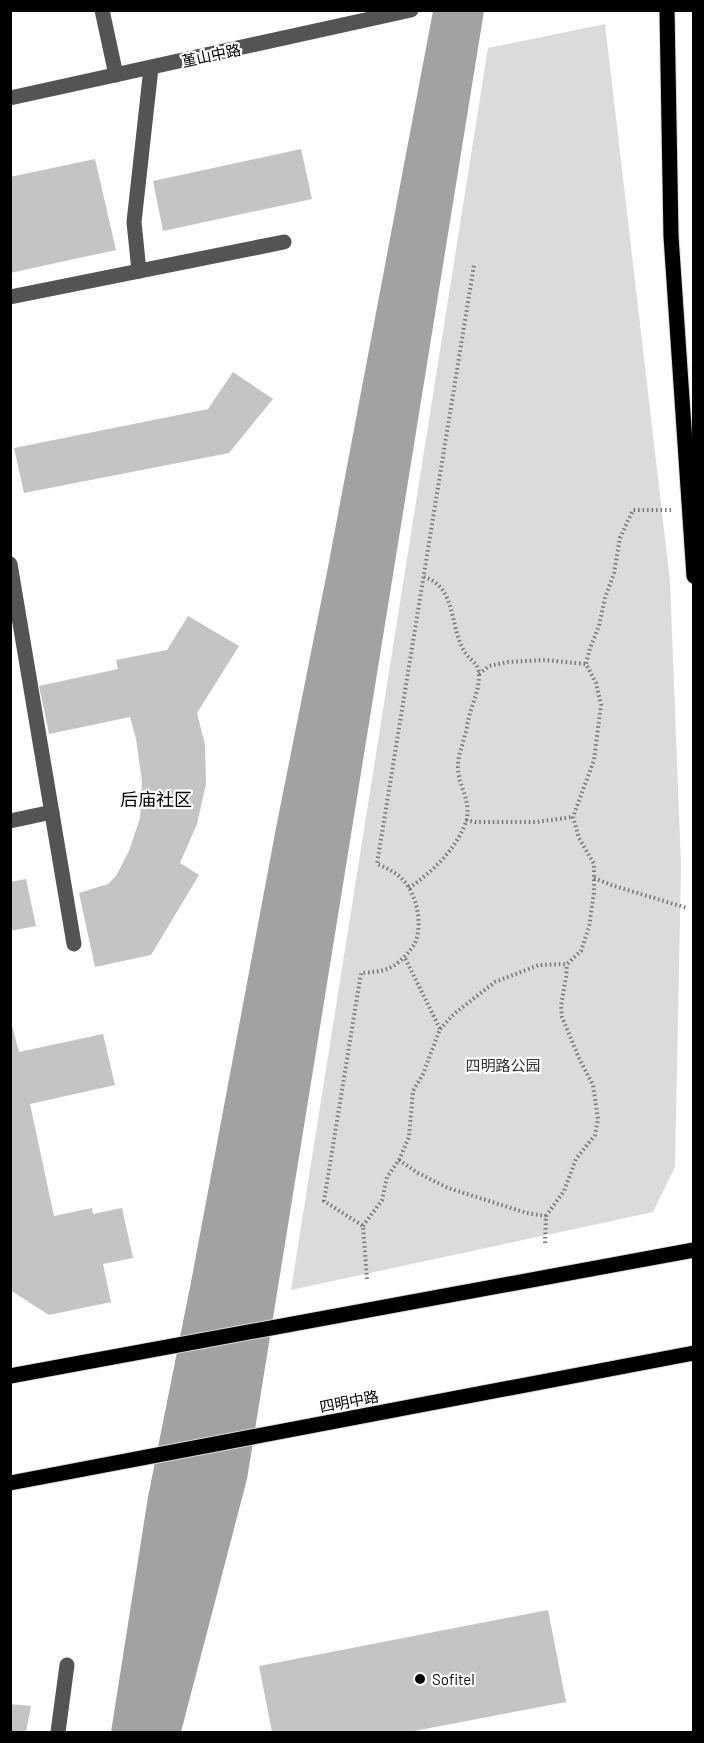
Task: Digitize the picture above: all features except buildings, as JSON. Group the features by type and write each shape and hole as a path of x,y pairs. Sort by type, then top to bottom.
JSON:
{"main road":[{"path":"667,10 671,236 693,576"},
{"path":"10,1376 693,1250"},
{"name":"四明中路","path":"10,1483 693,1353"}],"street":[{"path":"102,10 116,75"},
{"name":"堇山中路","path":"10,98 411,10"},
{"path":"139,271 134,222 151,68"},
{"path":"10,297 284,242"},
{"path":"10,564 74,944"},
{"path":"10,821 52,812"},
{"path":"58,1732 66,1665"}],"path":[{"path":"363,1226 324,1201 361,974 378,972 393,966 415,943 418,927 418,910 408,888 395,873 377,864 474,265"},
{"path":"367,1279 363,1226 382,1200 387,1177 399,1160 409,1137 413,1091 423,1074 441,1029 455,1013 495,981 538,965 567,964 581,951 586,937 594,892 594,864 579,838 573,817 594,760 601,705 596,683 586,664 614,573 620,538 633,510 690,510"},
{"path":"408,888 432,871 458,837 468,814 466,798 458,776 458,763 479,674 476,662 465,654 459,640 444,592 431,579 424,577"},
{"path":"479,674 489,666 508,662 545,660 586,664"},
{"path":"466,820 536,822 573,817"},
{"path":"594,878 687,908"},
{"path":"404,956 441,1029"},
{"path":"545,1243 546,1216 564,1191 576,1159 595,1135 598,1119 593,1085 562,1017 561,1006 567,964"},
{"path":"399,1160 418,1173 448,1188 527,1213 546,1216"}],"green space":[{"name":"四明路公园","path":"605,24 670,581 681,866 675,1167 653,1212 291,1290 488,48"}],"shaded area":[{"path":"433,11 484,11 247,1479 181,1732 111,1732 148,1497"}],"place":[{"name":"Sofitel","path":"420,1679"}],"district":[{"name":"后庙社区","path":"156,799"}]}
